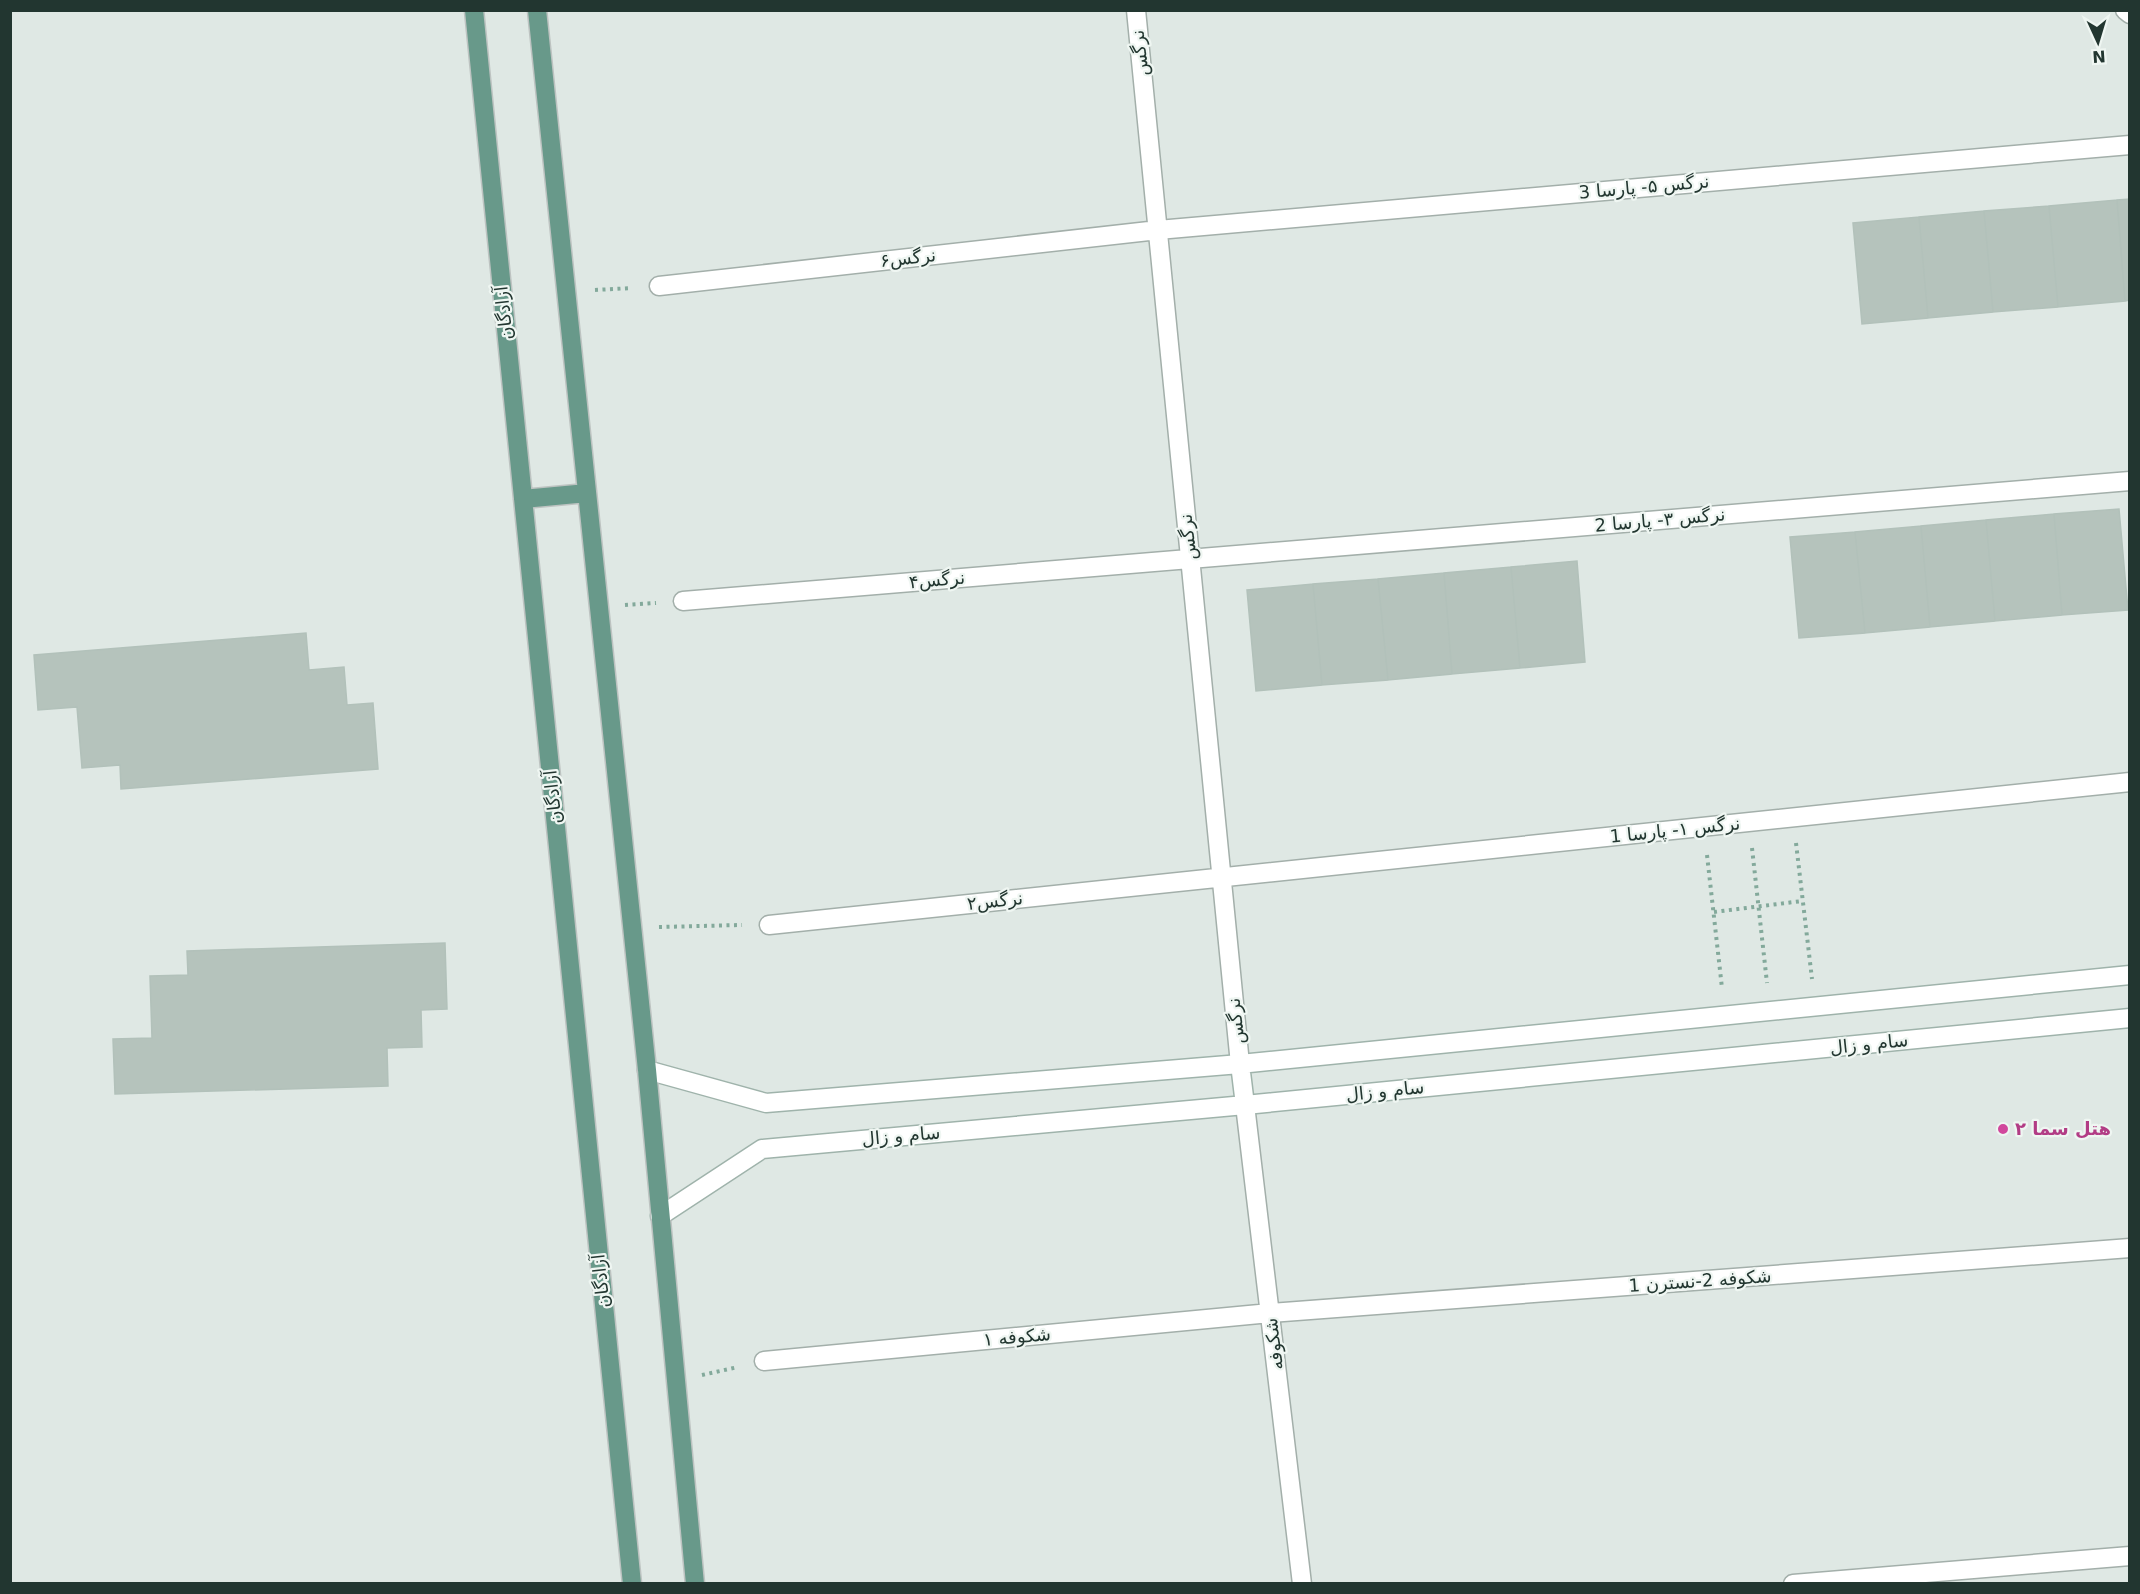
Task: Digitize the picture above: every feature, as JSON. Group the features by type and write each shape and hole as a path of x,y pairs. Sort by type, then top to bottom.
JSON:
{"main road":[{"name":"آزادگان","path":"474,10 632,1584"},
{"path":"537,10 647,1070 695,1584"},
{"path":"523,499 587,493"}],"street":[{"name":"نرگس","path":"1136,10 1245,1105"},
{"path":"2125,10 2130,14"},
{"name":"نرگس ۵- پارسا 3","path":"1158,230 2130,145"},
{"name":"نرگس۶","path":"659,286 1158,230"},
{"name":"نرگس ۳- پارسا 2","path":"1191,559 2130,481"},
{"name":"نرگس۴","path":"683,601 1191,559"},
{"name":"نرگس ۱- پارسا 1","path":"1221,878 2130,782"},
{"name":"نرگس۲","path":"769,925 1221,878"},
{"path":"647,1070 766,1103 1240,1064 2130,975"},
{"name":"سام و زال","path":"660,1216 762,1149 1245,1105 2130,1018"},
{"name":"شکوفه","path":"1245,1105 1302,1584"},
{"name":"شکوفه 2-نسترن 1","path":"1270,1313 2130,1248"},
{"name":"شکوفه ۱","path":"764,1361 1270,1313"},
{"path":"1793,1584 2130,1556"}],"path":[{"path":"567,291 659,286"},
{"path":"1792,818 1816,1006"},
{"path":"1749,822 1770,1011"},
{"path":"1704,827 1725,1015"},
{"path":"1714,912 1803,901"},
{"path":"632,927 769,925"}],"building":[{"path":"2130,199 2130,300 2125,301 2117,200"},
{"path":"2117,200 2125,301 2058,307 2049,206"},
{"path":"2049,206 2058,307 1993,312 1984,211"},
{"path":"1984,211 1993,312 1928,318 1919,217"},
{"path":"1919,217 1928,318 1862,324 1853,223"},
{"path":"2119,509 2128,610 2062,615 2054,514"},
{"path":"2054,514 2062,615 1995,621 1986,520"},
{"path":"1986,520 1995,621 1930,627 1921,526"},
{"path":"1921,526 1930,627 1865,633 1855,532"},
{"path":"1855,532 1865,633 1799,638 1790,537"},
{"path":"1577,561 1585,662 1520,668 1511,567"},
{"path":"1511,567 1520,668 1452,674 1444,573"},
{"path":"1444,573 1452,674 1388,680 1378,579"},
{"path":"1378,579 1388,680 1322,685 1313,584"},
{"path":"1313,584 1322,685 1256,691 1247,590"},
{"path":"306,633 309,670 344,667 347,705 373,703 378,769 121,789 120,765 82,768 77,707 38,710 34,655"},
{"path":"445,943 447,1009 421,1010 422,1047 387,1048 388,1086 115,1094 113,1039 152,1038 150,976 188,975 187,951"}],"place":[{"name":"هتل سما ۲","path":"2003,1129"}]}
